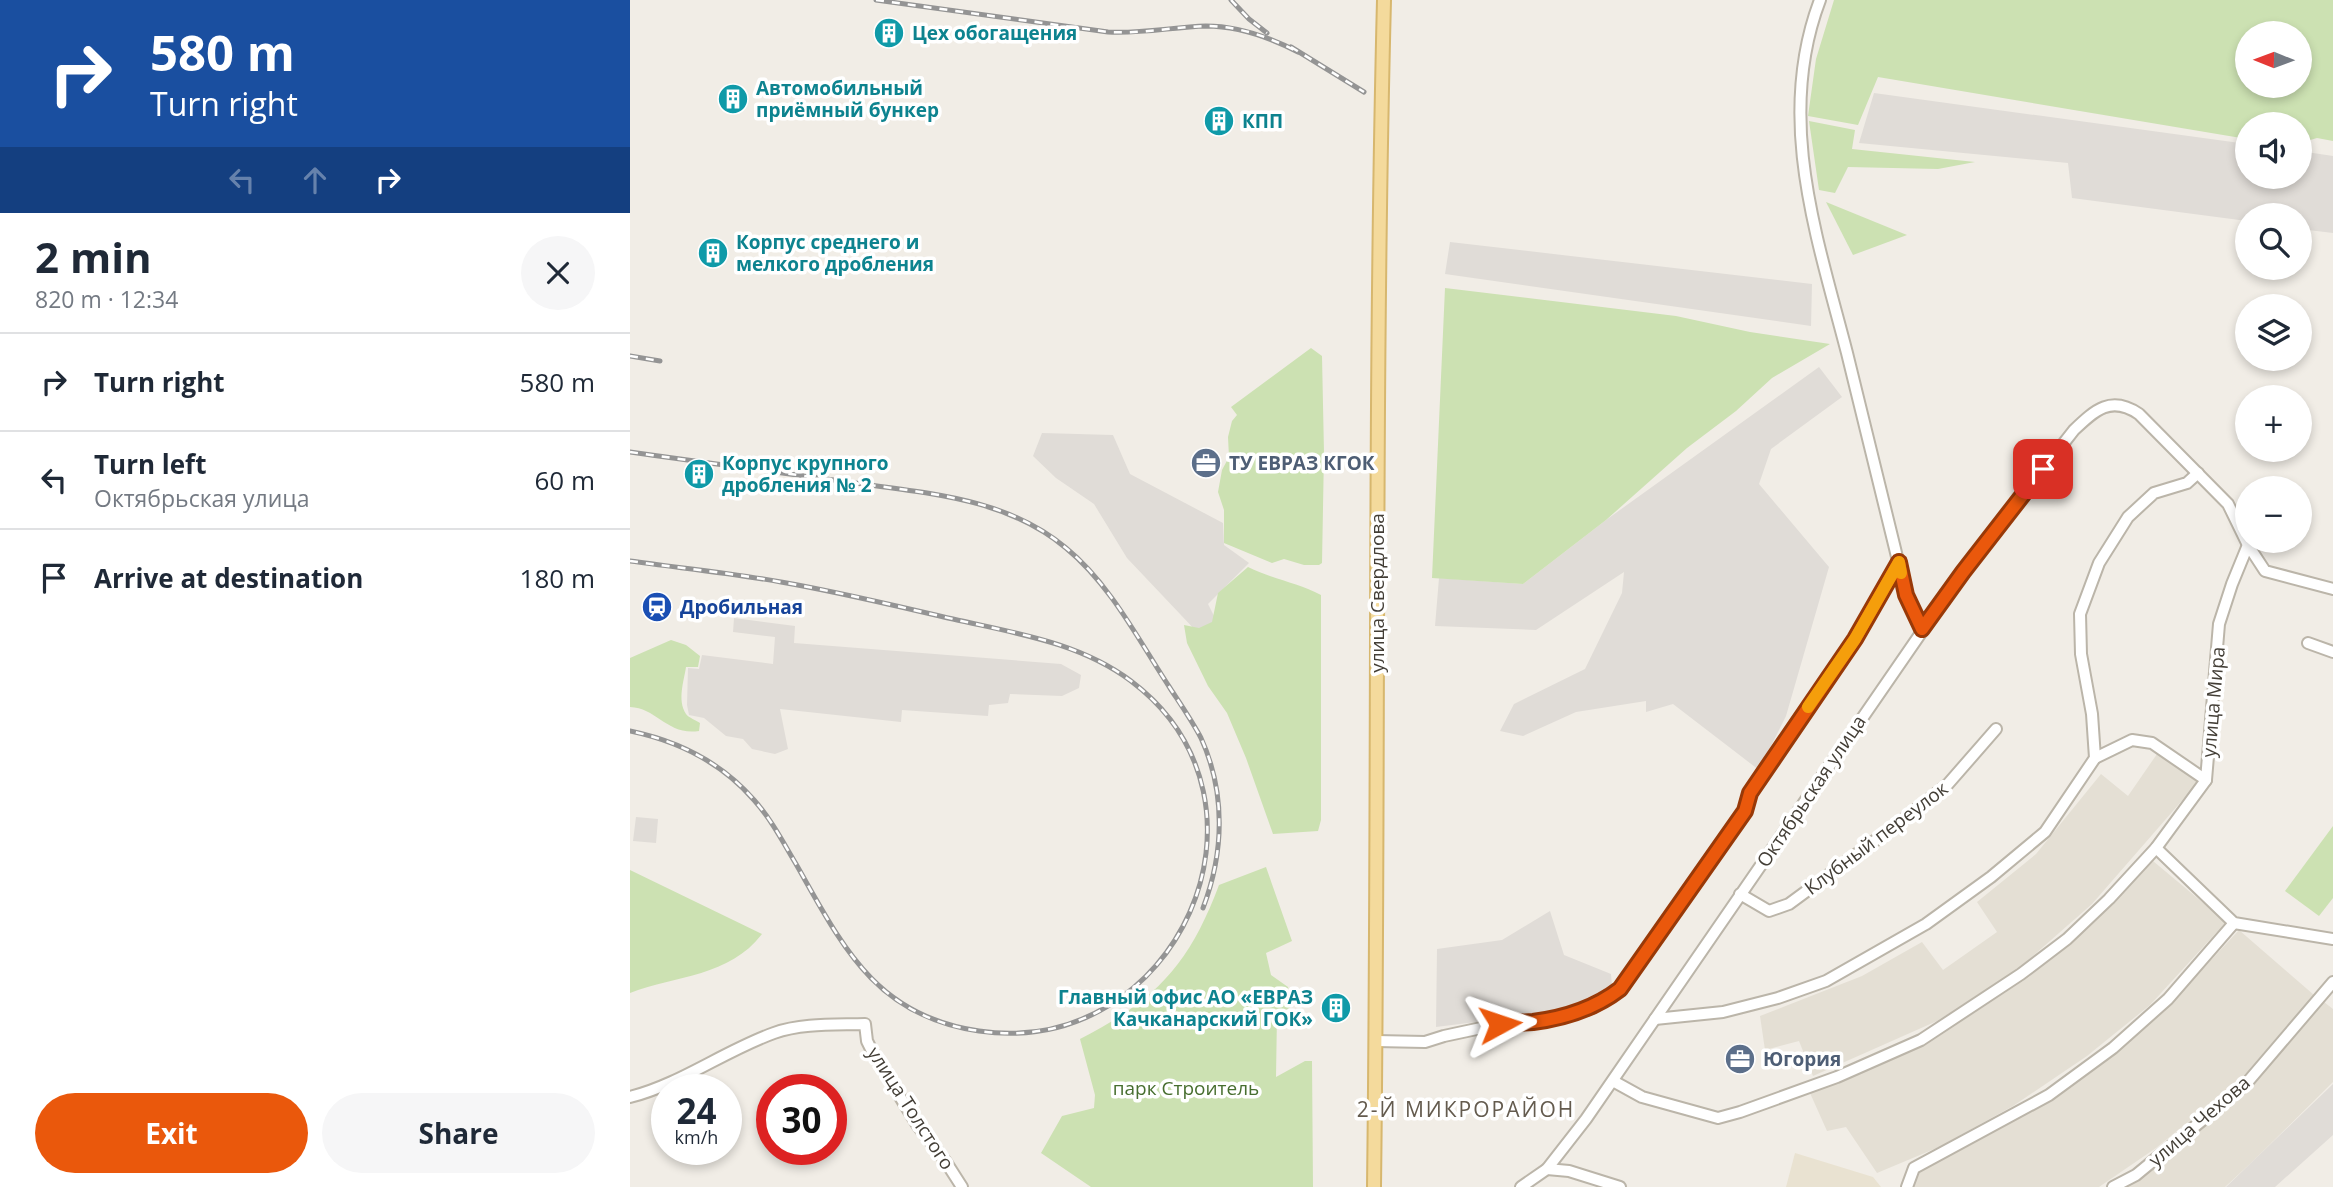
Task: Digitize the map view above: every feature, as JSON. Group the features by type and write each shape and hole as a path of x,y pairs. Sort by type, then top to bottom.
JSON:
{"main road":[{"name":"улица Свердлова","path":"1374,1187 1378,258 1384,0"}],"street":[{"path":"1820,0 1804,58 1799,98 1800,138 1810,205 1906,595 1922,629"},
{"name":"Октябрьская улица","path":"1521,1187 1547,1169 1613,1081 1922,629 2074,430 2095,411 2113,404 2130,408 2198,473"},
{"path":"2095,758 2092,714 2081,654 2080,614 2099,563 2128,517 2154,493 2187,483 2198,473 2228,504 2235,518"},
{"name":"улица Мира","path":"1613,1081 1642,1097 1718,1118 1836,1077 1921,1040 2021,974 2067,939 2109,900 2156,848 2206,780 2219,624 2245,553"},
{"path":"2253,553 2265,571 2333,590"},
{"path":"1376,1041 1425,1042 1514,1021 1531,1022 1556,1017 1592,1008 1620,989 1745,811 1750,793 1855,639 1899,562"},
{"path":"2308,643 2333,652"},
{"name":"Клубный переулок","path":"1740,894 1769,911 1789,904 1948,784 1996,729"},
{"path":"1655,1018 1723,1012 1778,998 1826,981 1926,924 1991,877 2045,832 2095,758 2133,740 2152,743 2206,780"},
{"path":"2156,848 2234,923 2333,939"},
{"path":"1908,1187 1914,1168 2049,1095 2113,1048 2168,999 2234,923"},
{"name":"улица Чехова","path":"2113,1187 2136,1175 2245,1085 2333,982"},
{"name":"улица Толстого","path":"630,1097 686,1076 775,1033 798,1028 865,1024 867,1041 872,1051 918,1126 962,1187"},
{"path":"1547,1169 1569,1171 1620,1187"}],"shaded area":[{"path":"1874,93 2235,142 2235,189 2312,189 2312,153 2333,156 2333,233 2312,230 2312,203 2235,203 2235,219 2072,198 2068,163 1859,143"},
{"path":"1450,242 1812,284 1811,326 1445,274"},
{"path":"1819,367 1842,397 1771,449 1759,484 1829,567 1786,716 1759,770 1673,704 1646,712 1646,701 1576,712 1523,736 1500,731 1514,704 1585,669 1622,593 1624,572 1536,630 1435,626 1439,578 1523,584 1606,520"},
{"path":"1042,433 1113,435 1130,474 1223,523 1224,545 1249,563 1208,604 1217,622 1198,633 1127,558 1094,504 1056,478 1033,456"},
{"path":"734,618 795,626 794,643 1061,664 1081,675 1079,688 1062,696 1010,694 1008,703 989,705 988,716 902,710 901,722 780,709 788,749 775,754 752,749 743,739 726,736 704,718 689,715 688,668 699,669 702,655 773,664 775,637 733,632"},
{"path":"2157,754 2199,781 2092,904 2018,969 1937,1021 1813,1076 1799,1041 1765,1050 1760,1016 1862,976 1922,942 1943,970 1997,932 1977,902 2036,854 2101,774 2128,796"},
{"path":"636,817 658,819 656,843 633,841"},
{"path":"2153,861 2226,922 2150,1005 2087,1056 2013,1106 1939,1147 1877,1173 1846,1127 1827,1131 1810,1093 1926,1045 2029,977 2106,911"},
{"path":"1550,911 1564,955 1611,974 1612,986 1599,1000 1540,1014 1436,1027 1437,949 1502,940"},
{"path":"2239,930 2314,995 2240,1080 2156,1148 2099,1187 1913,1187 1919,1171 2076,1083 2160,1015"},
{"path":"2324,1002 2333,1009 2333,1082 2225,1187 2121,1187 2155,1166 2248,1089"},
{"path":"2333,1084 2333,1135 2275,1187 2226,1187"},
{"path":"1795,1153 1873,1177 1881,1187 1786,1187"}],"green space":[{"path":"1834,0 2333,0 2333,141 2312,139 2312,112 2235,112 2235,137 1878,77 1858,125 1808,116 1816,59"},
{"path":"1809,121 1855,130 1852,149 1975,162 1938,169 1848,167 1835,193 1819,190"},
{"path":"1826,202 1907,235 1853,255"},
{"path":"1445,288 1676,316 1750,332 1830,344 1772,378 1606,520 1523,584 1432,578"},
{"path":"1311,348 1322,356 1322,563 1304,565 1284,559 1272,563 1224,543 1224,510 1218,492 1222,470 1229,457 1228,437 1232,421 1237,415 1231,407"},
{"path":"1248,567 1321,595 1321,820 1318,831 1273,834 1227,713 1208,686 1187,643 1184,625 1199,628 1212,622 1218,593"},
{"path":"671,640 686,645 700,656 698,667 686,667 682,697 686,714 700,723 699,731 679,729 648,712 630,707 630,658"},
{"path":"2333,826 2333,898 2319,916 2285,891"},
{"name":"парк Строитель","path":"1266,867 1292,941 1266,953 1271,975 1288,987 1291,1007 1277,1015 1276,1077 1305,1061 1312,1061 1313,1187 1091,1187 1041,1153 1062,1116 1094,1108 1095,1095 1080,1039 1130,1010 1167,977 1195,937 1219,885"},
{"path":"630,870 762,934 749,948 718,967 630,993"}],"railway":[{"path":"876,0 1108,32 1206,26 1230,28 1265,37 1298,52"},
{"path":"1231,0 1267,33"},
{"path":"1291,47 1364,92"},
{"path":"630,356 660,361"},
{"path":"630,452 959,499 1015,517 1041,530 1066,548 1111,596 1194,725 1209,759 1215,780 1219,823 1215,866 1203,908"},
{"path":"630,561 824,590 1022,634 1068,648 1111,668 1131,681 1179,732 1203,791 1206,853 1190,913 1156,965 1109,1006 1049,1029 979,1031 943,1023 913,1010 888,993 866,972 829,922 771,823 741,787 698,755 682,747 630,731"}],"slow traffic":[{"path":"1808,707 1855,639 1899,562 1901,573"}],"place":[{"name":"Цех обогащения","path":"889,33"},
{"name":"Автомобильный приёмный бункер","path":"733,99"},
{"name":"КПП","path":"1219,121"},
{"name":"Корпус среднего и мелкого дробления","path":"713,253"},
{"name":"ТУ ЕВРАЗ КГОК","path":"1206,463"},
{"name":"Корпус крупного дробления № 2","path":"699,474"},
{"name":"Дробильная","path":"657,607"},
{"name":"Главный офис АО «ЕВРАЗ Качканарский ГОК»","path":"1336,1008"},
{"name":"Югория","path":"1740,1059"}],"district":[{"name":"2-Й МИКРОРАЙОН","path":"1466,1109"}],"route":[{"path":"1500,1024 1531,1022 1592,1008 1620,989 1723,845 1745,811 1750,793 1855,639 1899,562 1906,595 1922,629 2043,469"}]}
